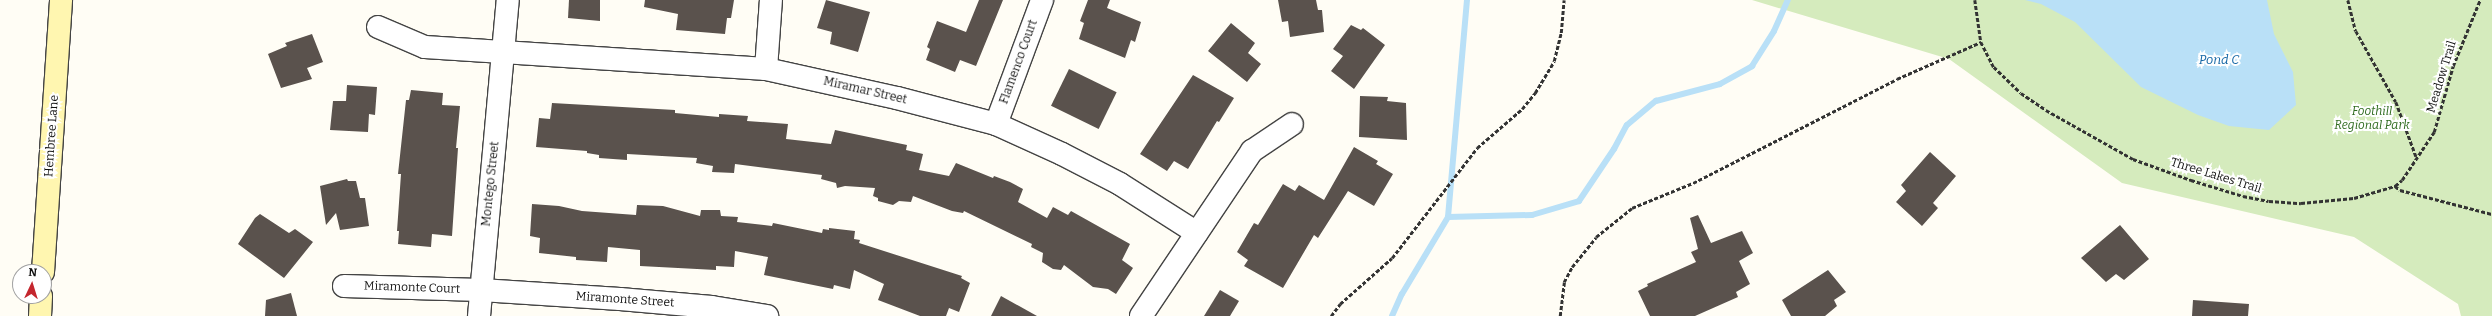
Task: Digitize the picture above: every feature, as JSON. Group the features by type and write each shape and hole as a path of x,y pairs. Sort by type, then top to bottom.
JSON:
{"street":[{"name":"Hembree Lane","path":"44,264 61,0"},
{"name":"Montego Street","path":"479,316 508,0"},
{"path":"766,70 770,0"},
{"name":"Flamenco Court","path":"996,124 1042,0"},
{"name":"Miramar Street","path":"378,27 425,47 766,70 837,84 996,124 1062,154 1120,184 1196,233"},
{"path":"1141,316 1252,151 1292,124"},
{"name":"Miramonte Court","path":"344,286 481,290"},
{"name":"Miramonte Street","path":"481,290 704,306 768,316"},
{"path":"40,316 41,304"}],"path":[{"path":"1331,316 1340,304 1392,258 1445,192 1477,148 1522,109 1544,80 1554,61 1561,33 1564,0"},
{"name":"Three Lakes Trail","path":"1975,0 1981,42 1994,67 2003,78 2021,93 2046,110 2133,159 2191,180 2243,196 2269,201 2301,203 2354,198 2394,186 2410,170 2416,156"},
{"path":"2348,0 2356,31 2396,102 2416,156"},
{"name":"Meadow Trail","path":"2416,156 2434,132 2453,66 2480,0"},
{"path":"1560,316 1564,282 1572,267 1596,237 1632,208 1693,183 1897,79 1981,42"},
{"path":"2394,186 2400,190 2492,214"}],"green space":[{"name":"Foothill Regional Park","path":"1752,0 2492,0 2492,316 2461,316 2458,304 2354,237 2122,183 1949,59"}],"water":[{"name":"Pond C","path":"2025,0 2267,0 2274,34 2293,72 2296,105 2269,130 2229,126 2198,115 2141,87 2075,22 2041,4"}],"building":[{"path":"569,0 600,0 600,21 568,18"},
{"path":"645,0 734,0 731,18 727,18 725,34 676,30 678,14 644,7"},
{"path":"826,0 870,12 858,52 830,44 832,32 817,28"},
{"path":"979,0 1003,0 976,66 960,60 955,72 926,60 930,49 927,47 937,21 966,32"},
{"path":"1088,0 1110,0 1107,8 1141,22 1135,42 1131,40 1125,58 1079,39 1084,23 1080,21"},
{"path":"1278,0 1316,0 1318,10 1322,10 1324,32 1290,37 1288,21 1282,22"},
{"path":"1231,23 1255,43 1248,53 1261,64 1247,82 1208,51"},
{"path":"1351,25 1361,30 1363,28 1385,45 1354,89 1331,71 1343,56 1333,49"},
{"path":"312,34 323,62 307,68 312,79 281,88 268,54 287,46 285,43"},
{"path":"1069,69 1117,92 1099,129 1051,106"},
{"path":"1193,75 1234,98 1219,122 1217,121 1188,169 1174,161 1167,171 1140,154"},
{"path":"347,85 377,87 375,115 369,114 368,132 330,130 333,101 346,101"},
{"path":"411,90 443,93 442,105 460,106 456,148 458,148 452,236 432,234 431,247 398,244 399,231 397,231 401,174 398,174 406,100 409,100"},
{"path":"1360,96 1388,97 1387,101 1406,103 1407,140 1359,137"},
{"path":"552,103 675,110 675,113 719,117 719,114 748,116 747,121 788,124 786,139 831,144 835,130 907,145 906,150 923,154 919,170 949,176 956,163 993,178 994,176 1010,182 1023,189 1018,202 1047,218 1053,207 1068,215 1071,211 1130,244 1122,260 1133,268 1116,294 1108,289 1093,287 1064,265 1061,270 1053,269 1042,262 1043,253 1031,247 1032,244 964,211 963,213 952,211 913,196 911,202 899,201 893,205 878,201 878,198 873,196 875,188 845,186 837,188 836,183 821,179 822,175 735,164 734,173 712,172 713,166 696,163 697,158 627,154 627,160 599,158 599,155 587,153 587,151 536,147 539,118 550,119"},
{"path":"1354,147 1378,161 1376,164 1393,174 1374,206 1348,191 1318,238 1314,235 1283,288 1244,266 1248,260 1237,252 1254,223 1258,225 1283,184 1295,191 1299,185 1324,200"},
{"path":"1930,152 1956,176 1933,203 1938,208 1922,226 1896,202 1906,191 1901,185"},
{"path":"347,179 348,181 356,181 360,198 365,198 369,226 340,230 336,213 326,225 320,186"},
{"path":"532,204 559,206 582,211 636,215 637,205 663,206 700,216 701,210 720,210 721,216 738,217 737,222 772,226 773,223 822,233 823,229 829,230 829,228 855,231 854,239 860,240 859,243 962,276 961,278 970,283 959,312 949,308 946,316 920,316 878,300 884,284 854,270 850,289 834,285 833,289 764,275 768,257 735,251 734,267 716,266 716,270 640,266 640,250 608,247 607,262 576,260 576,257 539,253 540,238 530,236"},
{"path":"260,214 289,233 295,229 313,242 284,278 238,244 255,218"},
{"path":"1698,215 1711,243 1742,231 1753,253 1739,261 1750,284 1736,292 1738,297 1695,316 1650,316 1638,291 1648,286 1647,284 1696,262 1691,252 1698,249 1690,218"},
{"path":"2120,225 2149,259 2124,280 2116,274 2106,282 2081,258"},
{"path":"1828,270 1846,292 1834,300 1837,306 1825,316 1791,316 1782,300"},
{"path":"1220,290 1239,301 1230,316 1204,316"},
{"path":"291,293 297,316 265,316 266,300"},
{"path":"1001,296 1037,316 991,316"},
{"path":"2193,300 2249,304 2248,316 2192,316"}],"waterway":[{"path":"1392,316 1402,294 1448,217 1467,0"},
{"path":"1448,217 1532,215 1579,201 1614,149 1627,125 1656,101 1720,84 1752,66 1774,31 1788,0"}]}
